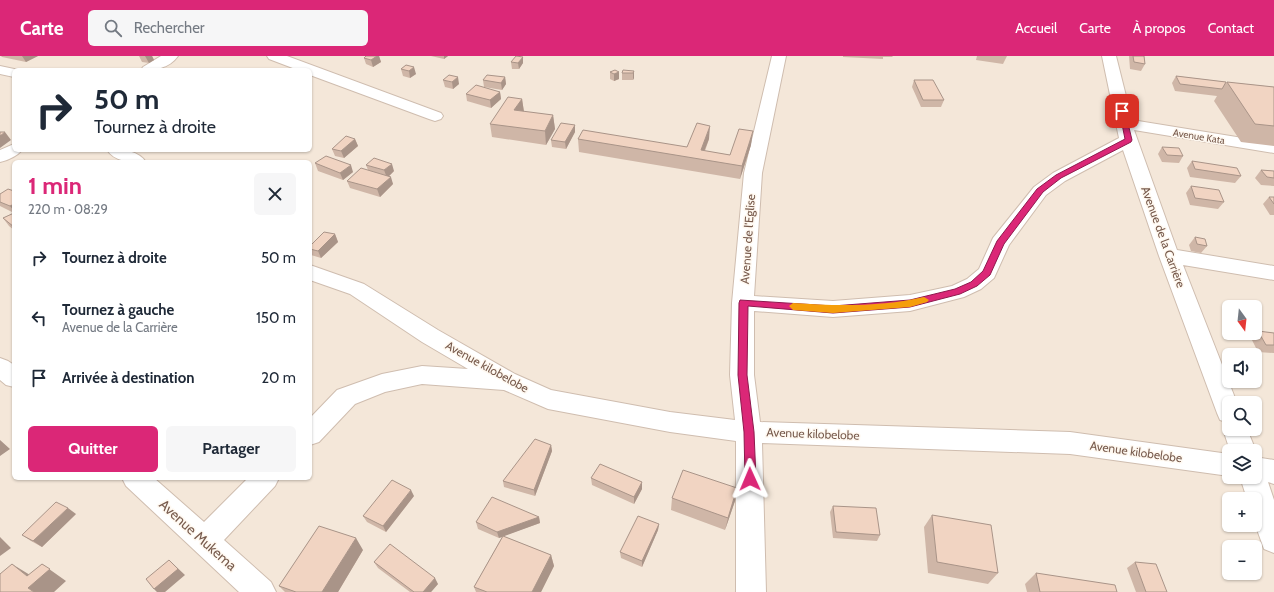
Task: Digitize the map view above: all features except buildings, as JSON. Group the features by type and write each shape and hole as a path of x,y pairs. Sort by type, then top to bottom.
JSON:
{"street":[{"path":"151,68 171,56"},
{"path":"274,56 306,68"},
{"name":"Avenue de l'Eglise","path":"751,592 749,432 742,375 743,303 753,173 779,56"},
{"name":"Avenue de la Carrière","path":"1109,56 1127,132 1169,256 1223,396"},
{"path":"0,70 12,73"},
{"path":"312,70 435,116"},
{"path":"743,303 833,309 910,303 957,292 974,284 987,273 1000,243 1040,191 1058,177 1127,132"},
{"name":"Avenue Kata","path":"1127,132 1274,148"},
{"path":"0,157 12,150"},
{"path":"120,152 134,160"},
{"path":"1169,256 1274,273"},
{"name":"Avenue kilobelobe","path":"312,273 357,289 430,336 507,381 548,399 670,422 749,432 1070,443 1222,464"},
{"path":"0,367 12,376"},
{"path":"312,432 346,397 382,383 422,375 507,381"},
{"path":"1262,469 1274,472"},
{"name":"Avenue Mukema","path":"137,480 261,592"},
{"path":"204,540 264,480"},
{"path":"1255,484 1274,540"}],"shaded area":[{"path":"0,56 1274,56 1274,592 0,592"}],"slow traffic":[{"path":"793,306 833,309 910,303 924,300"}],"route":[{"path":"750,479 749,432 742,375 743,303 833,309 910,303 957,292 974,284 987,273 1000,243 1040,191 1058,177 1128,140 1122,111"}]}
